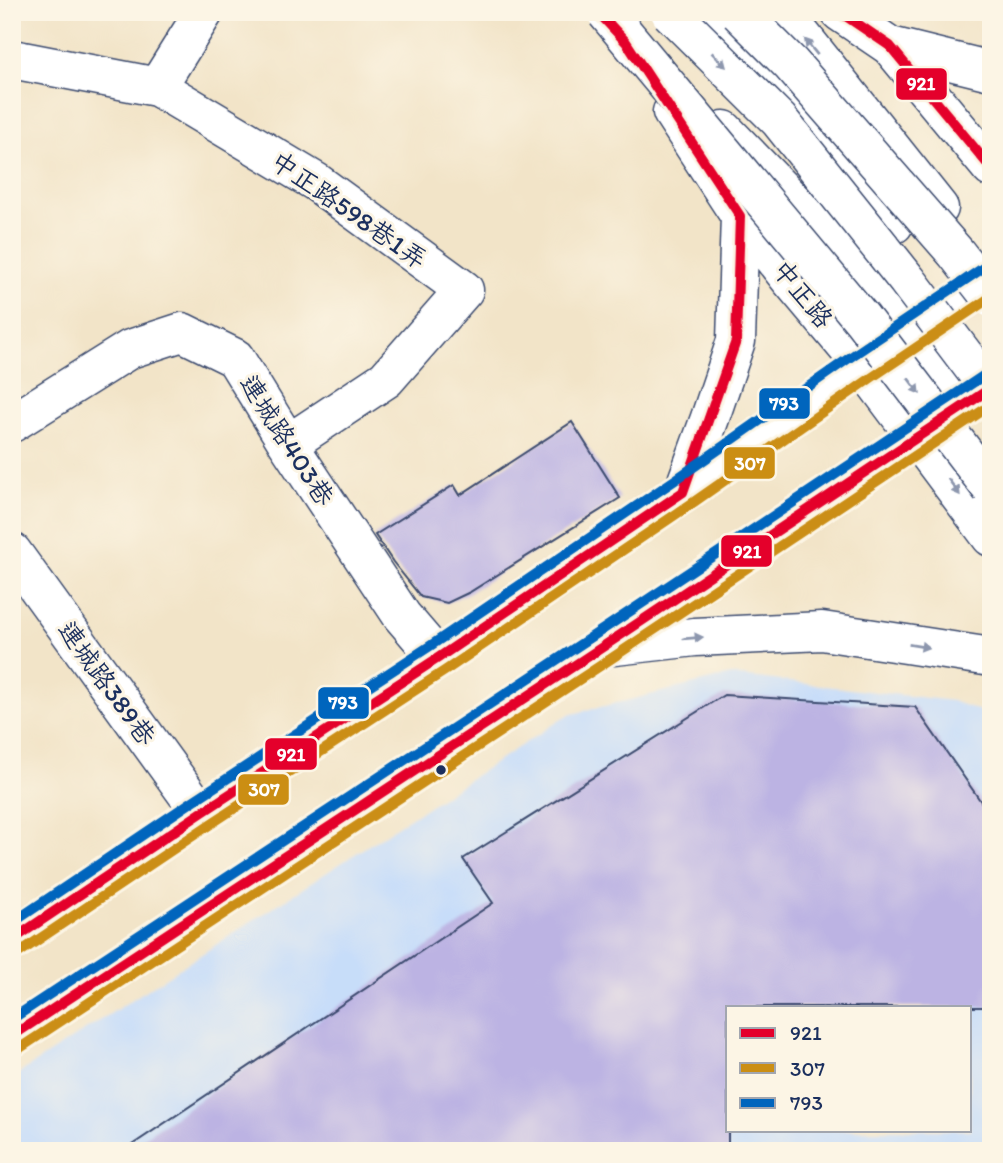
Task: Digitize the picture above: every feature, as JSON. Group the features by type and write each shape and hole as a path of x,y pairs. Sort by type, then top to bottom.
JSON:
{"main road":[{"path":"157,88 204,12"},
{"name":"中正路","path":"598,12 616,27 740,216 863,366 991,537"},
{"path":"670,12 779,120 907,280 982,395"},
{"path":"705,12 743,48 894,224 991,352"},
{"path":"721,12 770,60 863,168 894,224"},
{"path":"739,12 792,64 956,253 991,298"},
{"path":"783,12 991,273"},
{"path":"840,12 890,46 991,168"},
{"path":"616,27 690,95 814,223 906,337 982,395"},
{"path":"616,27 862,319 991,488"},
{"path":"890,46 991,71"},
{"name":"中正路598巷1弄","path":"12,59 157,88 316,182 464,290 386,379 288,444"},
{"path":"683,492 736,341 740,216"},
{"path":"12,940 438,658 991,280"},
{"name":"連城路403巷","path":"12,423 130,349 182,332 235,358 288,444 402,616 438,658"},
{"path":"12,1036 982,395"},
{"name":"連城路389巷","path":"12,552 201,813"},
{"path":"601,648 695,637 822,631 991,657"}],"shaded area":[{"path":"731,675 952,701 991,715 991,1151 12,1151 12,1078 568,715"}],"building":[{"path":"572,422 620,498 470,592 447,603 421,597 375,535 454,485 460,495"},
{"path":"724,695 915,707 991,816 991,1007 726,1006 728,1151 123,1151 493,903 463,859"}],"transit line":[{"name":"921","path":"12,940 683,492 736,341 740,216 626,42 598,12"},
{"name":"921","path":"840,12 890,46 991,168"},
{"name":"793","path":"12,923 430,646 983,268"},
{"name":"307","path":"20,952 446,670 991,297"},
{"name":"793","path":"12,1019 983,376"},
{"name":"921","path":"12,1036 991,388"},
{"name":"307","path":"20,1048 991,405"}]}
